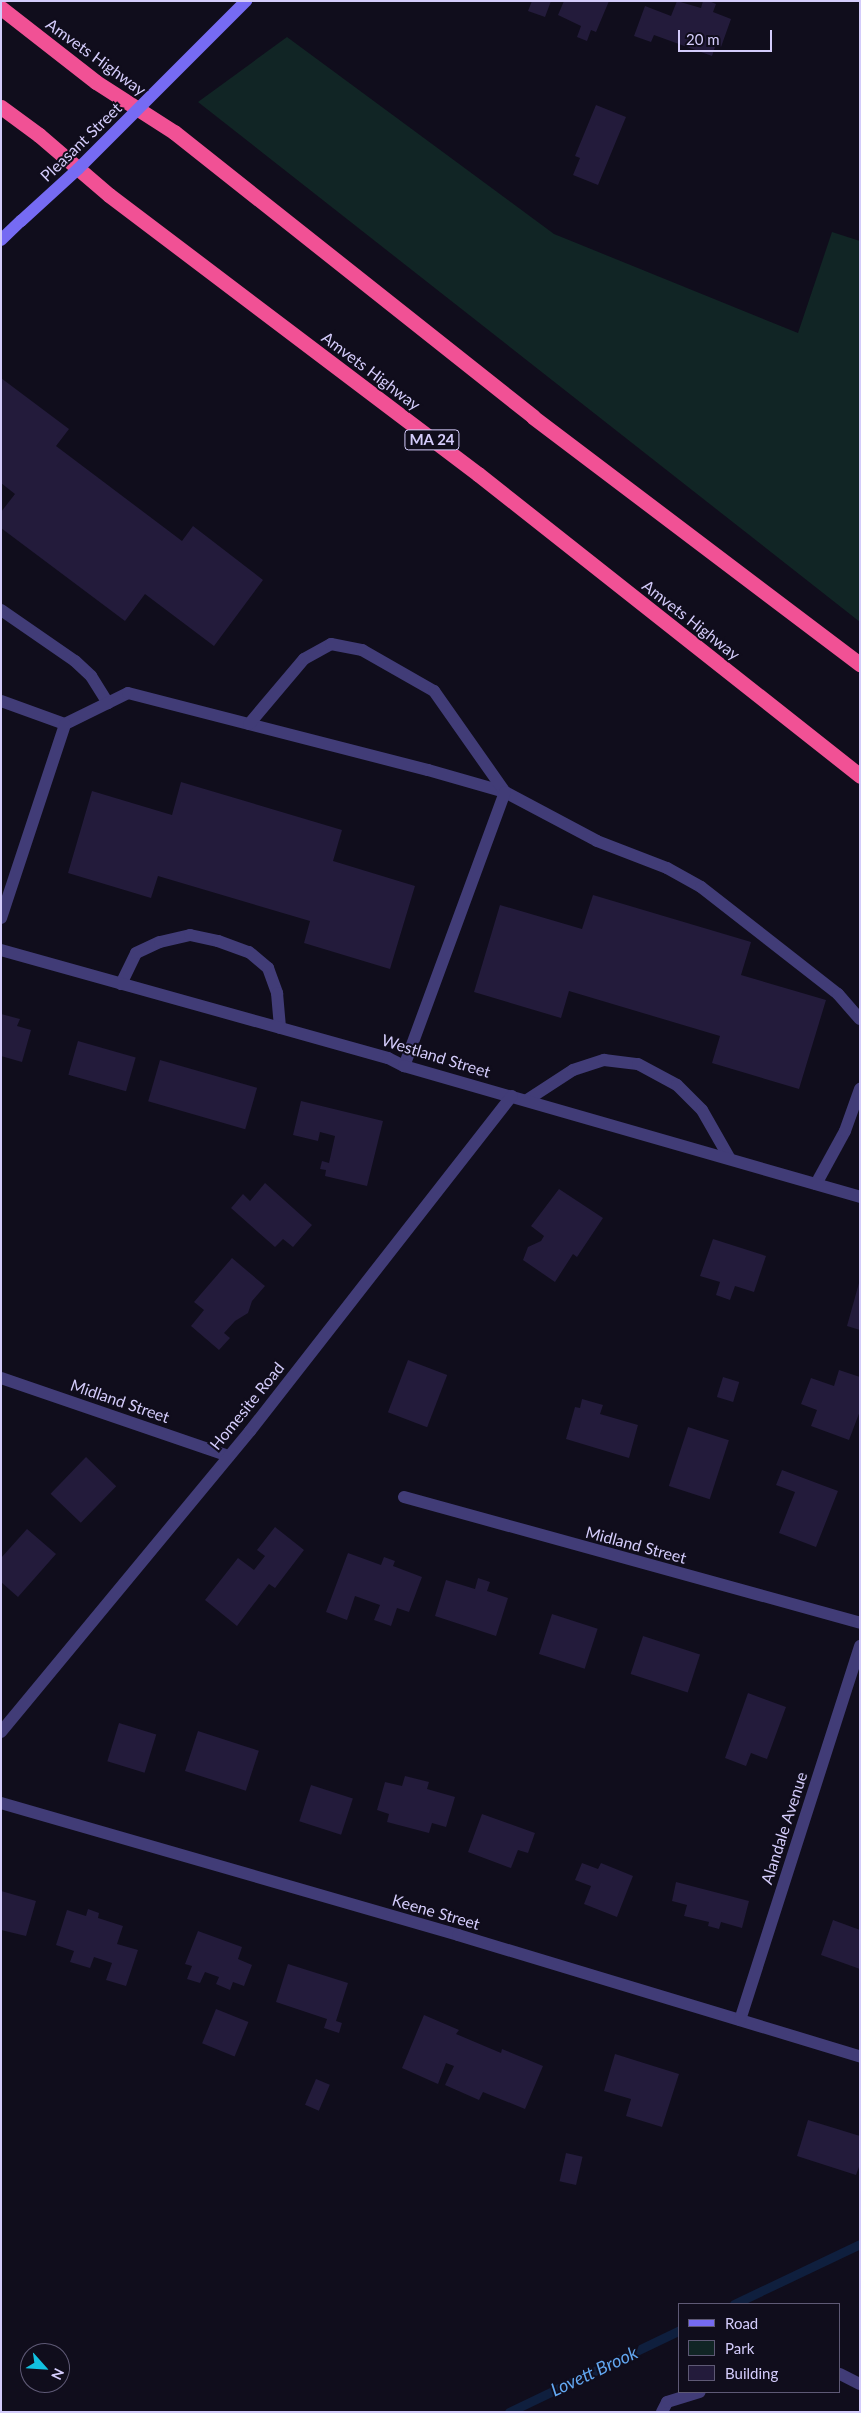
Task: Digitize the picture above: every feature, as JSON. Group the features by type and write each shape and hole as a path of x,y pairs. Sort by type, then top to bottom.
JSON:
{"highway":[{"name":"Amvets Highway","path":"1,8 96,82 174,132 533,417 860,664"},
{"name":"Amvets Highway","path":"1,107 38,135 109,195 478,474 860,776"}],"main road":[{"name":"Pleasant Street","path":"1,240 78,169 246,1"}],"street":[{"path":"1,610 75,661 91,676 108,703"},
{"path":"250,724 304,659 331,644 362,650 434,691 505,792"},
{"path":"1,701 64,724 128,693 419,767 505,792 596,842 667,868 701,887 838,994 860,1019"},
{"path":"1,918 64,724"},
{"path":"404,1066 505,792"},
{"path":"121,984 136,953 160,942 190,935 218,941 249,952 268,968 277,992 280,1028"},
{"name":"Westland Street","path":"1,950 388,1058 404,1066 860,1197"},
{"path":"527,1100 573,1070 597,1062 604,1060 638,1064 677,1085 702,1110 730,1160"},
{"path":"816,1184 845,1131 860,1089"},
{"name":"Homesite Road","path":"1,1732 229,1456 512,1096"},
{"name":"Midland Street","path":"1,1378 229,1456"},
{"name":"Midland Street","path":"404,1497 860,1623"},
{"name":"Alandale Avenue","path":"740,2020 860,1646"},
{"name":"Keene Street","path":"1,1803 458,1935 860,2056"},
{"path":"841,2374 860,2384"},
{"path":"662,2412 667,2402 696,2393"}],"green space":[{"path":"287,37 554,234 798,333 832,232 860,241 860,622 198,102"}],"building":[{"path":"532,1 551,1 545,17 528,11"},
{"path":"564,1 609,1 596,32 591,30 587,41 577,37 581,26 558,15"},
{"path":"677,1 701,8 703,1 709,1 716,4 713,12 731,19 721,47 716,44 712,56 654,35 651,42 634,36 645,6 671,16"},
{"path":"596,105 626,117 598,185 573,175 580,158 575,156"},
{"path":"1,378 69,429 56,446 182,541 193,526 263,580 214,646 145,594 125,621 1,528 1,512 15,494 1,483"},
{"path":"181,782 342,830 333,861 415,886 390,969 304,943 310,921 158,876 151,898 68,873 92,791 172,815"},
{"path":"593,895 751,942 741,975 826,1000 799,1089 712,1063 720,1036 569,991 561,1018 474,992 500,905 582,929"},
{"path":"1,1014 20,1019 17,1026 31,1030 22,1062 1,1056"},
{"path":"78,1041 136,1058 126,1091 68,1075"},
{"path":"160,1060 257,1088 245,1129 148,1101"},
{"path":"301,1101 383,1121 367,1186 325,1176 326,1170 320,1169 322,1161 329,1163 335,1136 320,1132 318,1141 293,1135"},
{"path":"265,1183 312,1225 293,1247 283,1239 275,1247 231,1208 243,1194 250,1201"},
{"path":"559,1189 603,1218 577,1257 573,1254 555,1282 523,1260 528,1247 541,1241 544,1236 531,1226"},
{"path":"713,1239 766,1256 754,1292 735,1286 730,1300 716,1295 720,1282 700,1276"},
{"path":"232,1258 265,1286 252,1301 248,1313 235,1321 224,1333 230,1338 219,1350 191,1326 204,1310 194,1302"},
{"path":"860,1283 860,1330 847,1326"},
{"path":"408,1360 447,1375 427,1427 388,1412"},
{"path":"839,1370 860,1377 860,1411 849,1440 811,1426 817,1410 801,1404 811,1378 834,1386"},
{"path":"723,1377 739,1382 733,1402 717,1397"},
{"path":"582,1399 603,1405 600,1414 638,1425 629,1458 566,1439 575,1407 580,1408"},
{"path":"688,1427 729,1440 710,1499 669,1486"},
{"path":"86,1457 116,1486 81,1523 51,1494"},
{"path":"782,1470 838,1491 816,1547 779,1533 795,1492 776,1485"},
{"path":"275,1527 304,1550 275,1588 269,1584 237,1626 205,1600 238,1558 254,1570 265,1556 257,1550"},
{"path":"27,1529 56,1554 18,1597 1,1582 1,1558"},
{"path":"348,1553 381,1565 384,1557 395,1561 393,1566 422,1577 409,1612 397,1608 391,1626 374,1620 380,1605 355,1596 347,1620 326,1612"},
{"path":"478,1578 490,1582 487,1591 508,1598 496,1636 435,1616 446,1580 475,1589"},
{"path":"552,1614 598,1629 585,1669 539,1654"},
{"path":"643,1636 700,1655 688,1693 631,1674"},
{"path":"748,1693 786,1707 767,1759 751,1753 746,1766 725,1758"},
{"path":"119,1723 156,1734 145,1773 107,1761"},
{"path":"198,1731 259,1751 246,1791 185,1771"},
{"path":"405,1776 429,1782 427,1789 455,1797 446,1827 432,1823 429,1833 387,1822 389,1814 377,1810 385,1782 402,1786"},
{"path":"311,1785 353,1799 341,1835 299,1821"},
{"path":"482,1814 535,1833 528,1853 518,1850 511,1868 468,1852"},
{"path":"582,1863 598,1869 601,1863 633,1876 617,1917 584,1904 591,1886 575,1880"},
{"path":"676,1882 749,1901 742,1928 721,1922 719,1929 708,1926 709,1922 684,1916 687,1905 672,1901"},
{"path":"1,1891 36,1901 26,1936 1,1930"},
{"path":"88,1909 99,1913 98,1918 123,1926 117,1944 138,1950 126,1986 106,1980 112,1963 94,1957 90,1968 70,1962 74,1951 56,1945 67,1910 86,1916"},
{"path":"833,1920 860,1930 860,1969 821,1955"},
{"path":"198,1931 242,1947 238,1959 252,1965 244,1986 233,1982 230,1990 216,1984 219,1977 205,1972 200,1983 187,1979 192,1966 185,1964"},
{"path":"288,1964 348,1983 336,2021 342,2023 339,2033 324,2028 327,2019 276,2002"},
{"path":"216,2009 248,2022 235,2056 202,2043"},
{"path":"424,2015 459,2030 456,2034 501,2053 502,2049 543,2066 525,2109 483,2092 479,2100 445,2085 454,2066 446,2063 438,2084 402,2068"},
{"path":"615,2054 679,2074 662,2127 626,2116 631,2099 604,2091"},
{"path":"316,2079 330,2085 319,2111 305,2105"},
{"path":"808,2120 860,2136 860,2164 856,2175 797,2156"},
{"path":"566,2153 583,2157 576,2185 559,2181"}],"waterway":[{"name":"Lovett Brook","path":"736,2303 860,2244"},
{"name":"Lovett Brook","path":"509,2412 678,2331"}]}
